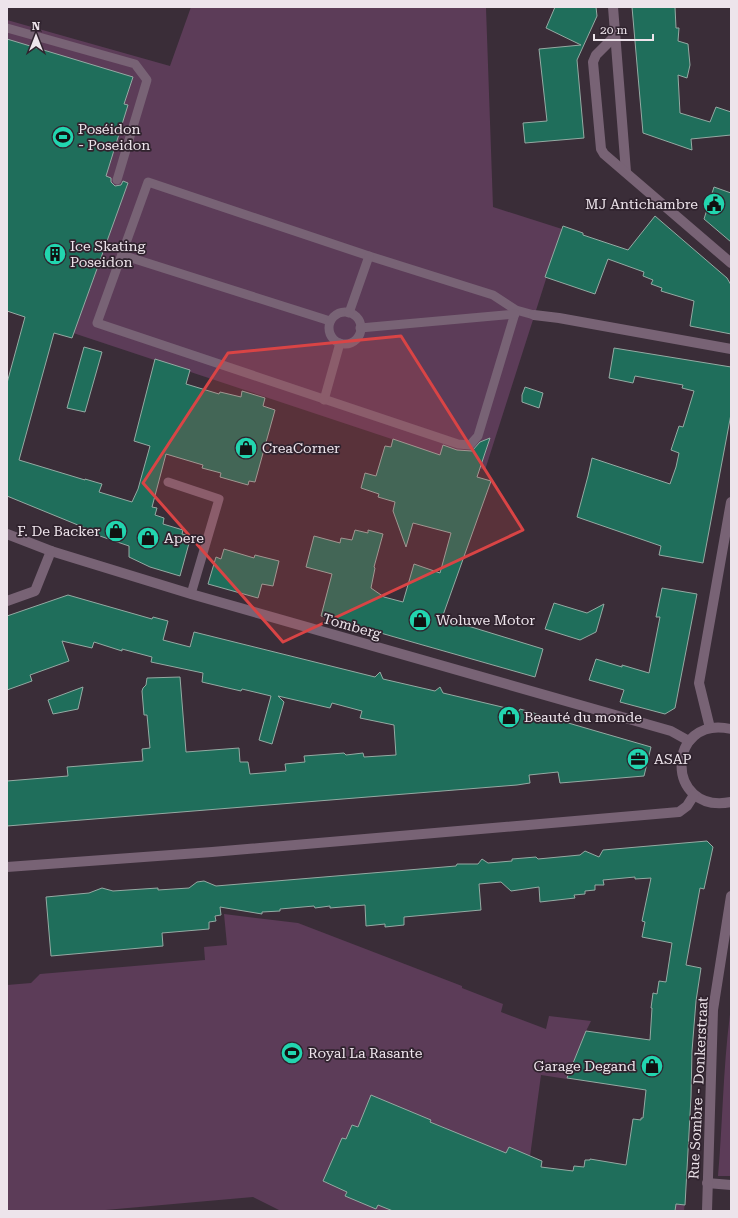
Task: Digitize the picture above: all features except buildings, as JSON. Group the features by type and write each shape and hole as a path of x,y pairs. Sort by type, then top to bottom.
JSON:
{"street":[{"path":"613,7 626,172"},
{"path":"615,36 596,55 593,62 601,149 604,154 731,263"},
{"path":"534,316 559,318 731,349"},
{"path":"710,728 699,683 731,502"},
{"name":"Tomberg","path":"7,534 51,551 191,594 671,731 689,741"},
{"path":"7,601 35,591 51,551"},
{"path":"731,729 720,727 710,728 694,736 689,741 682,756 681,767 687,786 694,794 703,800 713,803 731,802"},
{"path":"7,867 212,852 679,812 687,806 694,794"},
{"name":"Rue Sombre - Donkerstraat","path":"707,1211 713,1010 731,896"},
{"path":"707,1183 731,1184"}],"lane":[{"path":"7,28 136,64 147,80 117,180"},
{"path":"148,182 369,256 494,295 516,312 478,436 470,445 458,444 97,323 148,182"},
{"path":"122,255 330,321"},
{"path":"349,312 369,256"},
{"path":"349,312 358,320 360,328 357,338 349,343 340,343 333,339 328,328 330,321 338,313 349,312"},
{"path":"360,328 516,312 534,316"},
{"path":"324,400 340,343"},
{"path":"168,482 219,499 191,594"}],"highlighted area":[{"path":"401,336 523,530 283,642 143,483 228,353"}],"shaded area":[{"path":"191,7 486,8 493,207 562,229 485,470 7,311 7,20 170,66"},
{"name":"Royal La Rasante","path":"224,914 298,923 462,986 462,988 503,1004 501,1012 546,1029 549,1016 591,1021 567,1079 541,1075 529,1164 686,1189 684,1211 281,1211 253,1197 94,1211 7,1211 7,985 31,983 40,974 205,960 204,947 227,945"},
{"path":"731,1007 731,1176 718,1176 726,1049"}],"place":[{"name":"Poséidon - Poseidon","path":"63,137"},
{"name":"MJ Antichambre","path":"714,204"},
{"name":"Ice Skating Poseidon","path":"55,254"},
{"name":"CreaCorner","path":"246,448"},
{"name":"F. De Backer","path":"116,531"},
{"name":"Apere","path":"148,538"},
{"name":"Woluwe Motor","path":"420,620"},
{"name":"Beauté du monde","path":"509,717"},
{"name":"ASAP","path":"638,759"},
{"name":"Royal La Rasante","path":"292,1053"},
{"name":"Garage Degand","path":"652,1066"}]}
